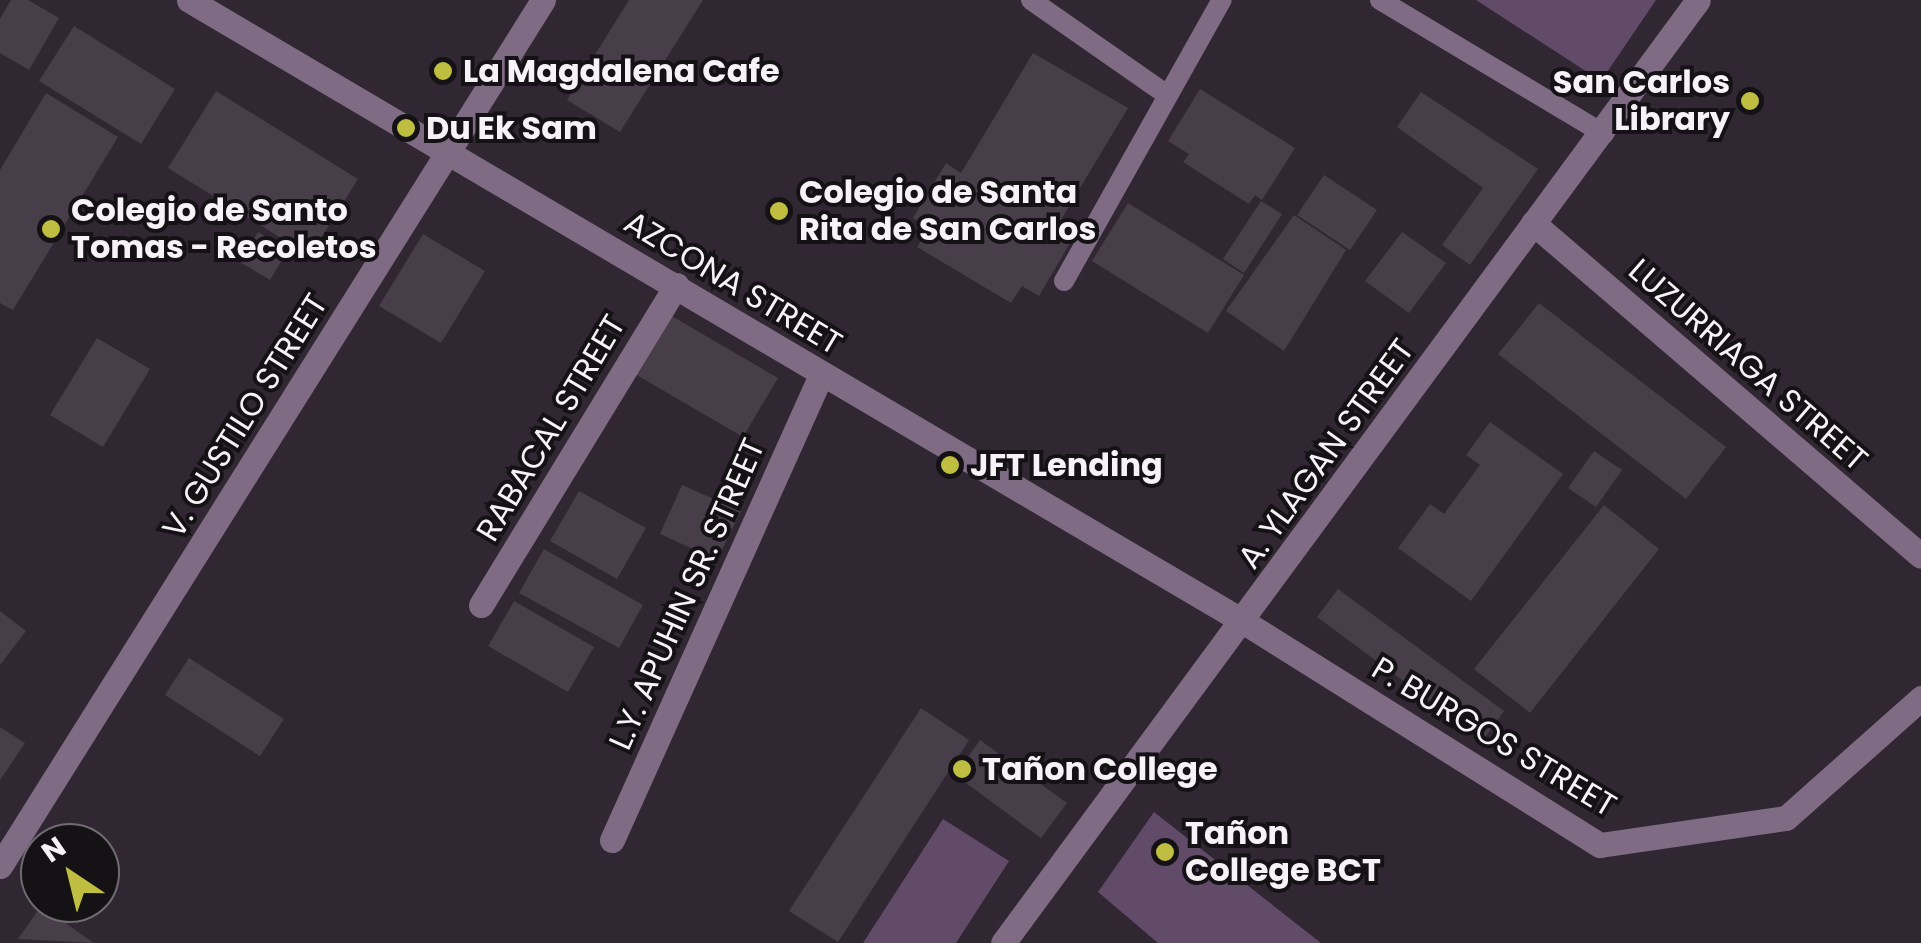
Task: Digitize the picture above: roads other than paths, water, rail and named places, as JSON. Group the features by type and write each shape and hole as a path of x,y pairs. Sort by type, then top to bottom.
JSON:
{"street":[{"name":"AZCONA STREET","path":"188,0 1244,622"},
{"name":"V. GUSTILO STREET","path":"0,866 543,0"},
{"name":"A. YLAGAN STREET","path":"1003,943 1244,622 1534,223 1604,134 1698,0"},
{"name":"LUZURRIAGA STREET","path":"1534,223 1921,556"},
{"name":"RABACAL STREET","path":"481,605 676,285"},
{"name":"L.Y. APUHIN SR. STREET","path":"612,840 821,375"},
{"name":"P. BURGOS STREET","path":"1244,622 1600,845 1786,818 1921,698"}],"lane":[{"path":"1031,0 1167,95"},
{"path":"1064,281 1222,0"},
{"path":"1380,0 1604,134"}],"place":[{"name":"La Magdalena Cafe","path":"443,71"},
{"name":"San Carlos Library","path":"1750,101"},
{"name":"Du Ek Sam","path":"406,128"},
{"name":"Colegio de Santa Rita de San Carlos","path":"779,211"},
{"name":"Colegio de Santo Tomas - Recoletos","path":"51,229"},
{"name":"JFT Lending","path":"950,465"},
{"name":"Tañon College","path":"962,769"},
{"name":"Tañon College BCT","path":"1165,852"}]}
